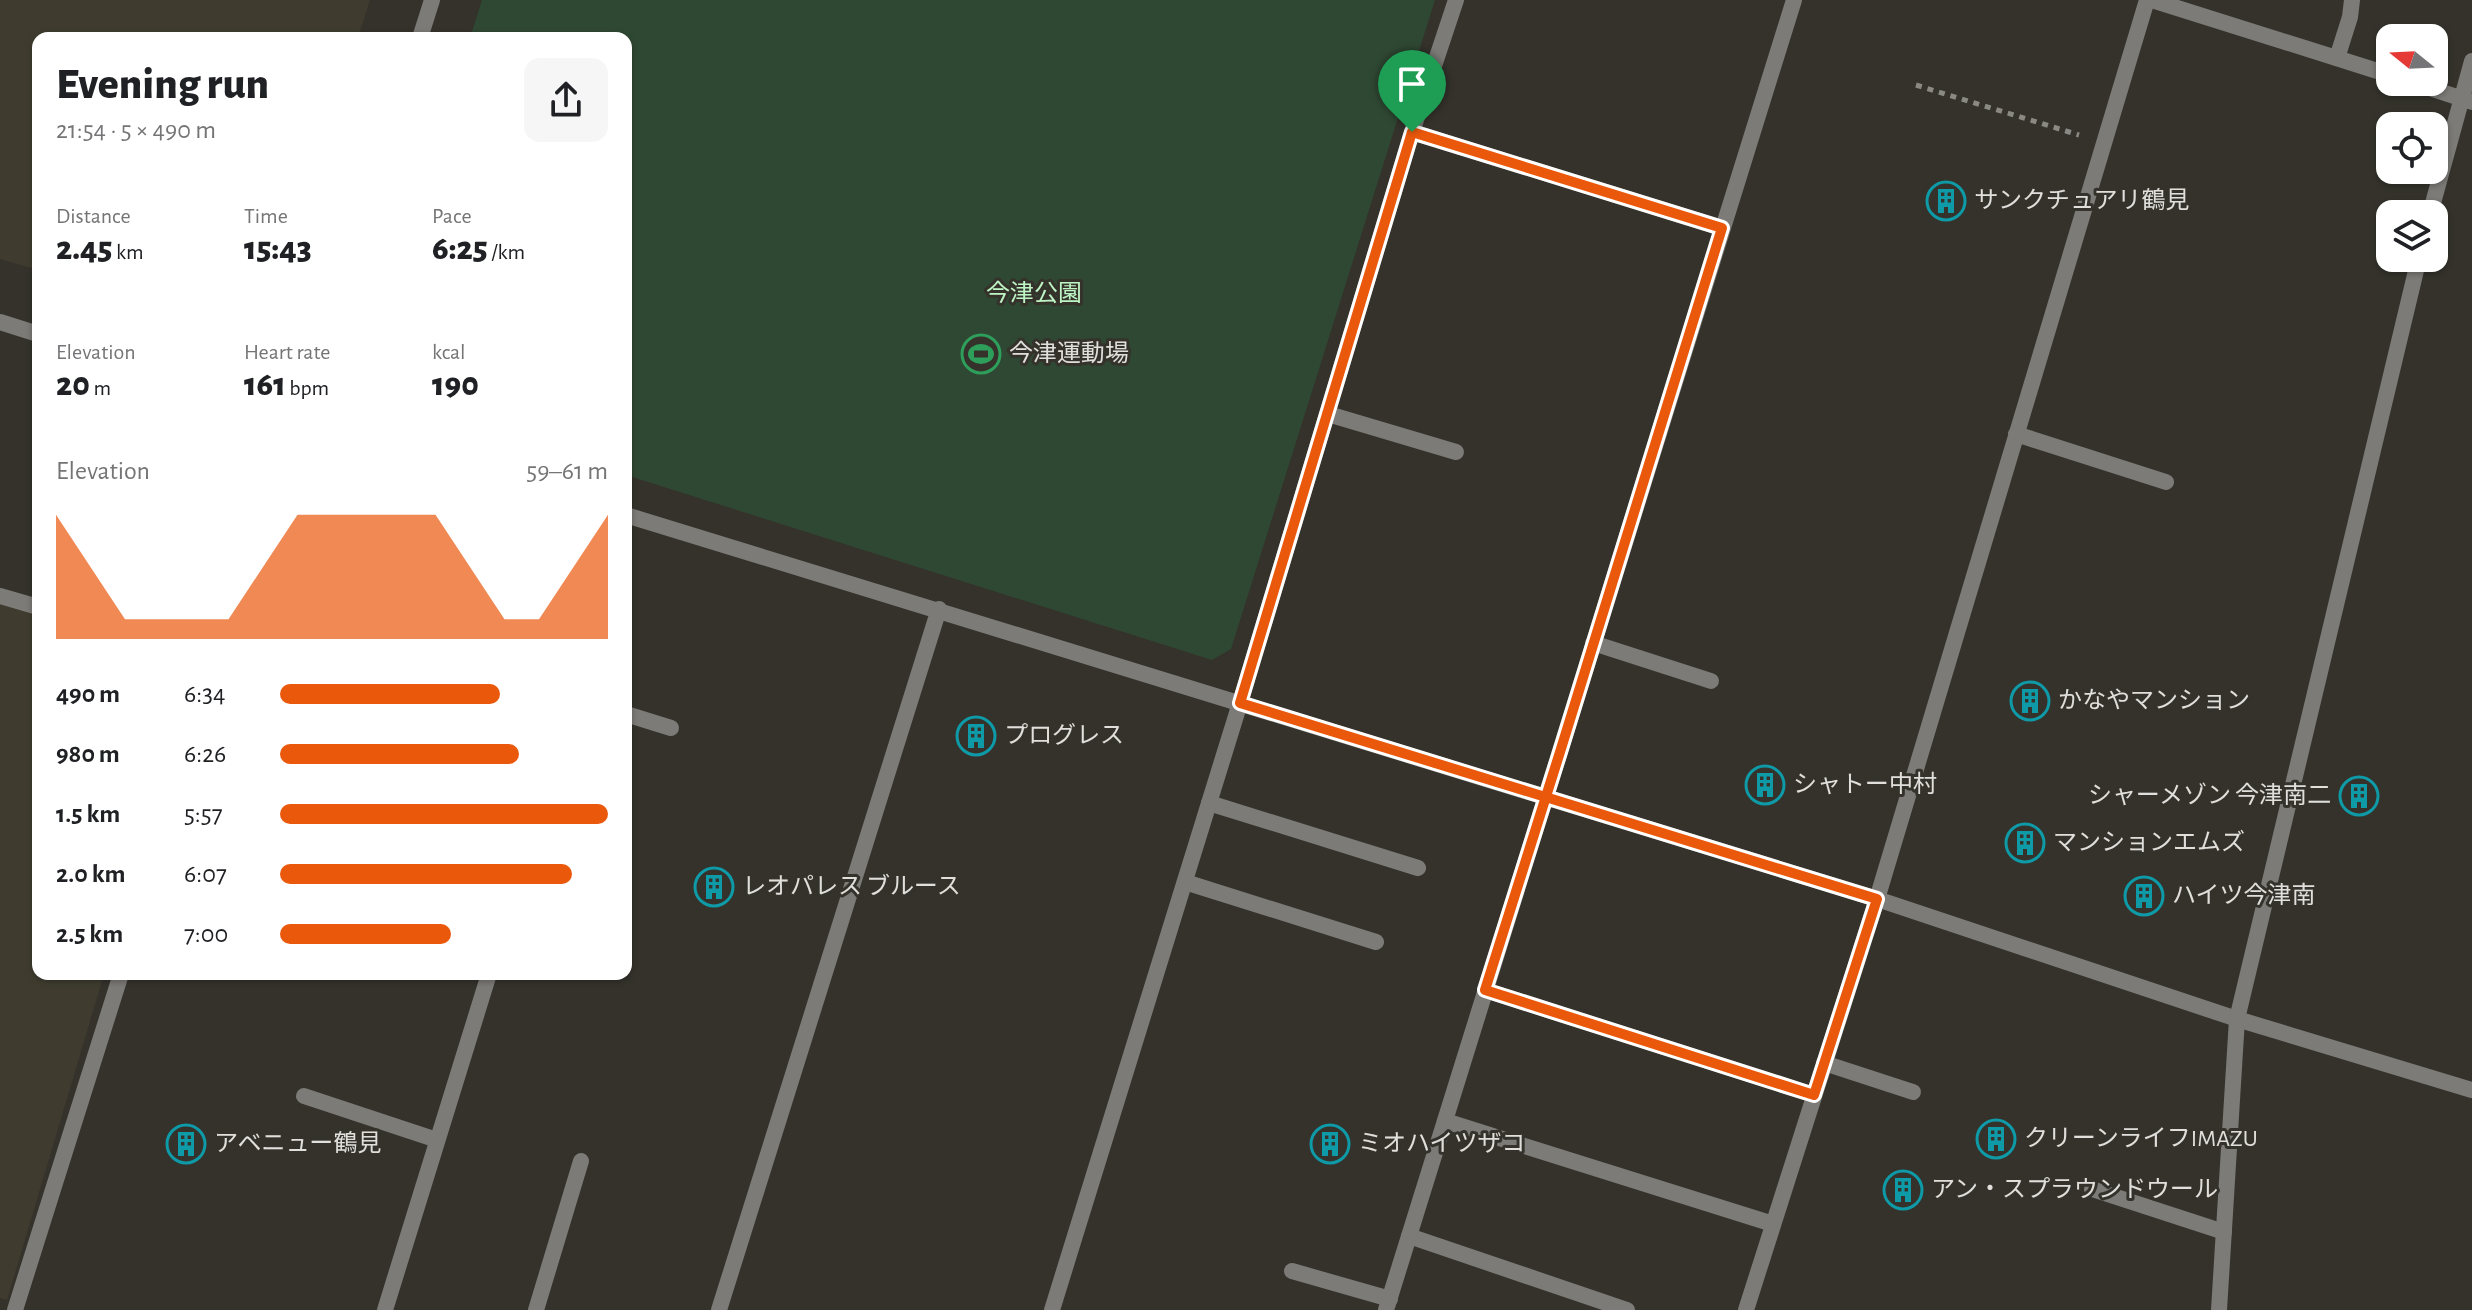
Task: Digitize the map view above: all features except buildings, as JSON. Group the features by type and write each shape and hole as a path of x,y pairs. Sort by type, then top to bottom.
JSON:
{"street":[{"path":"422,32 432,0"},
{"path":"1052,1310 1412,132 1456,0"},
{"path":"1292,1271 1388,1304 1794,0"},
{"path":"1746,1310 1877,899 2104,143 2150,0 2376,71"},
{"path":"2337,58 2352,0"},
{"path":"2434,200 2466,100 2472,61"},
{"path":"1412,132 1722,228"},
{"path":"2219,1310 2237,1019 2416,272"},
{"path":"0,322 32,332"},
{"path":"1328,414 1456,452"},
{"path":"2016,434 2166,482"},
{"path":"632,522 939,609 1877,899 2237,1019 2472,1090"},
{"path":"0,596 32,605"},
{"path":"719,1310 939,609"},
{"path":"1593,643 1711,681"},
{"path":"632,716 671,728"},
{"path":"1209,803 1418,868"},
{"path":"1185,882 1376,942"},
{"path":"15,1310 119,980"},
{"path":"385,1310 487,980"},
{"path":"1485,990 1814,1095"},
{"path":"1824,1063 1913,1092"},
{"path":"304,1096 437,1140"},
{"path":"1445,1121 1773,1224"},
{"path":"536,1310 581,1161"},
{"path":"2092,1189 2224,1232"},
{"path":"1409,1236 1627,1310"}],"path":[{"path":"1916,85 2104,143"}],"shaded area":[{"path":"0,0 370,0 360,32 32,32 32,268 0,259"},
{"path":"0,600 32,609 32,980 102,980 7,1300 0,1298"}],"green space":[{"name":"今津公園","path":"482,0 1435,0 1231,649 1212,660 632,477 632,32 472,32"}],"place":[{"name":"サンクチュアリ鶴見","path":"1946,201"},
{"name":"今津運動場","path":"981,354"},
{"name":"かなやマンション","path":"2030,701"},
{"name":"プログレス","path":"976,736"},
{"name":"シャトー中村","path":"1765,785"},
{"name":"シャーメゾン 今津南二","path":"2359,796"},
{"name":"マンションエムズ","path":"2025,843"},
{"name":"レオパレス ブルース","path":"714,887"},
{"name":"ハイツ今津南","path":"2144,896"},
{"name":"クリーンライフIMAZU","path":"1996,1139"},
{"name":"アベニュー鶴見","path":"186,1144"},
{"name":"ミオハイツザコ","path":"1330,1144"},
{"name":"アン・スプラウンドウール","path":"1903,1190"}],"route":[{"path":"1412,132 1240,703 1545,797 1877,899 1814,1095 1485,990 1545,797 1560,752 1722,228 1412,132"}]}
